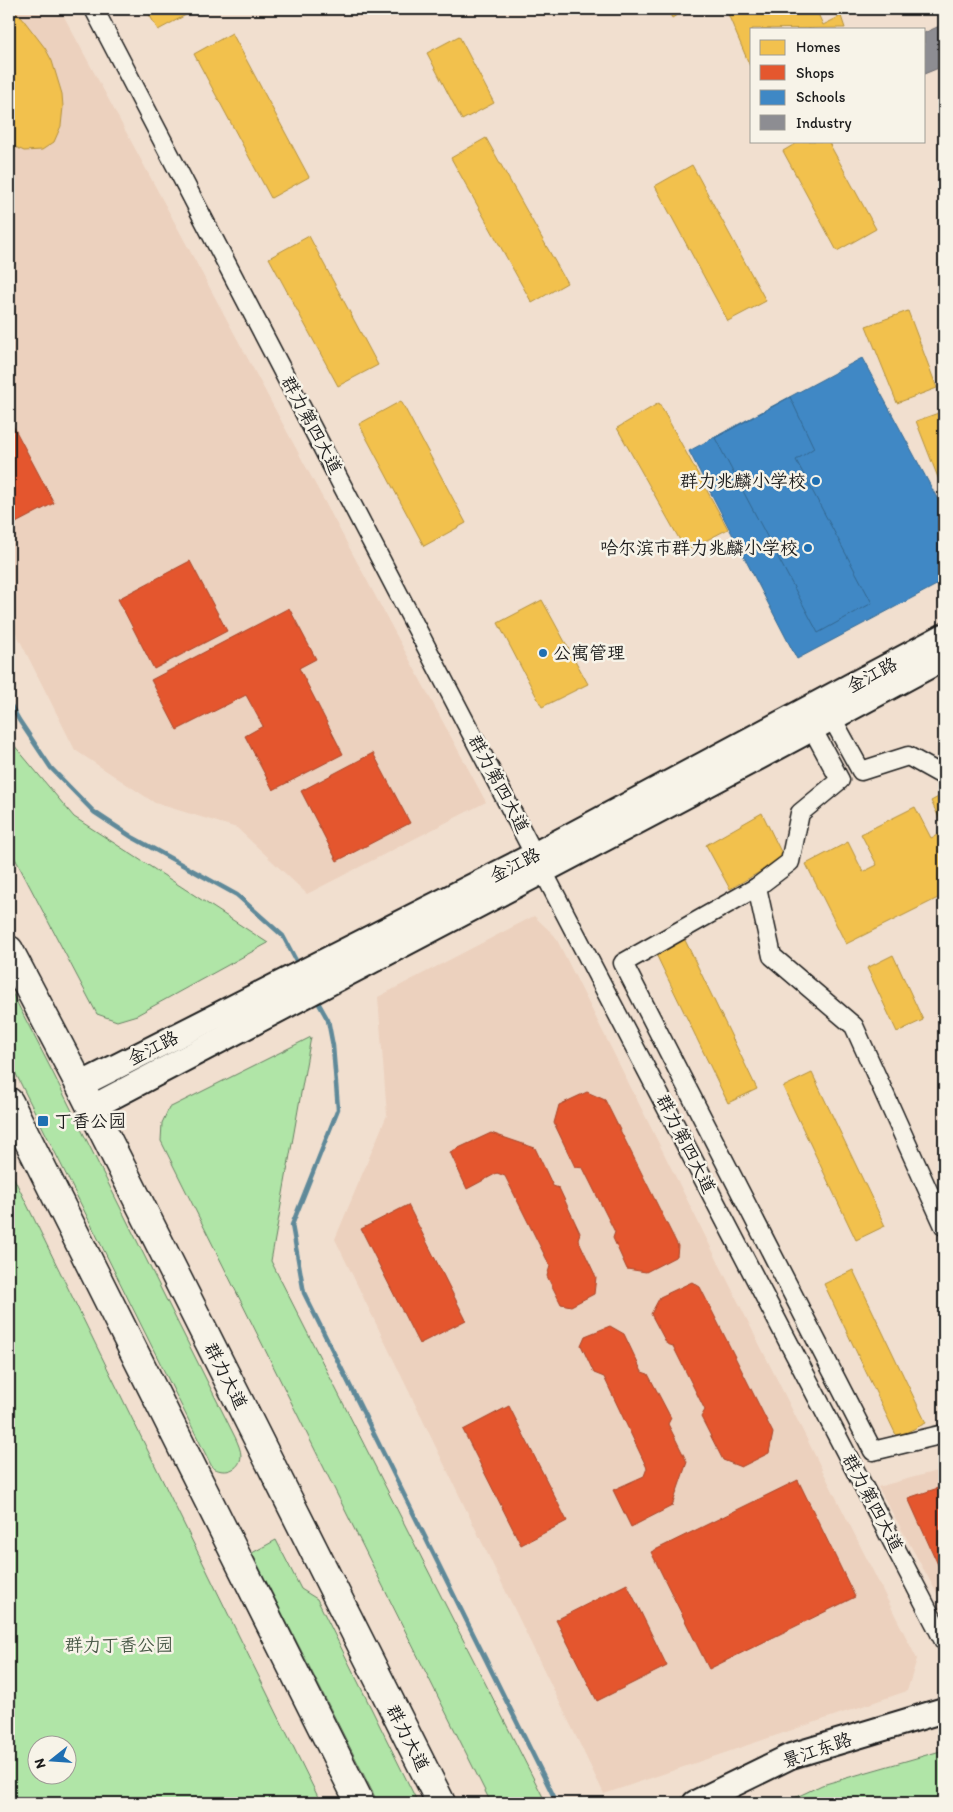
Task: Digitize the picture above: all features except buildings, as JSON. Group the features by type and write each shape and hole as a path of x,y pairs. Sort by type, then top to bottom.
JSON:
{"main road":[{"path":"9,944 34,996"},
{"name":"群力大道","path":"9,950 86,1097 441,1803"},
{"path":"9,1102 360,1803"}],"street":[{"name":"群力第四大道","path":"94,9 944,1640"},
{"name":"金江路","path":"540,863 944,636"},
{"name":"金江路","path":"86,1097 540,863 822,724 944,658"},
{"path":"822,724 860,771 908,756 944,776"},
{"path":"822,724 840,780 800,813 790,862 758,887 623,963 873,1451 944,1434"},
{"path":"758,887 772,956 854,1026 944,1226"},
{"name":"景江东路","path":"695,1803 791,1756 944,1710"}],"shaded area":[{"path":"9,9 60,9 486,802 307,894 237,828 155,803 75,750 9,619"},
{"path":"534,916 555,936 917,1659 907,1691 604,1794 335,1239 387,1115 378,997"},
{"path":"944,1469 944,1606 878,1487"}],"green space":[{"path":"9,737 74,817 268,943 137,1015 117,1021 97,1014 9,847"},
{"path":"9,987 236,1439 241,1456 238,1465 230,1470 221,1471 212,1467 9,1060"},
{"path":"311,1037 271,1261 546,1803 491,1803 161,1141 162,1123 169,1108"},
{"name":"群力丁香公园","path":"9,1168 321,1803 9,1803"},
{"path":"276,1540 301,1589 317,1599 418,1803 378,1803 252,1553"},
{"path":"944,1750 944,1803 784,1803 822,1785"}],"waterway":[{"path":"9,702 51,768 94,812 132,837 237,895 283,936 299,966"},
{"path":"315,997 328,1020 333,1046 338,1109 292,1225 304,1293 557,1803"}],"place":[{"name":"群力兆麟小学校","path":"816,481"},
{"name":"哈尔滨市群力兆麟小学校","path":"808,548"},
{"name":"公寓管理","path":"543,653"},
{"name":"丁香公园","path":"43,1121"}]}
